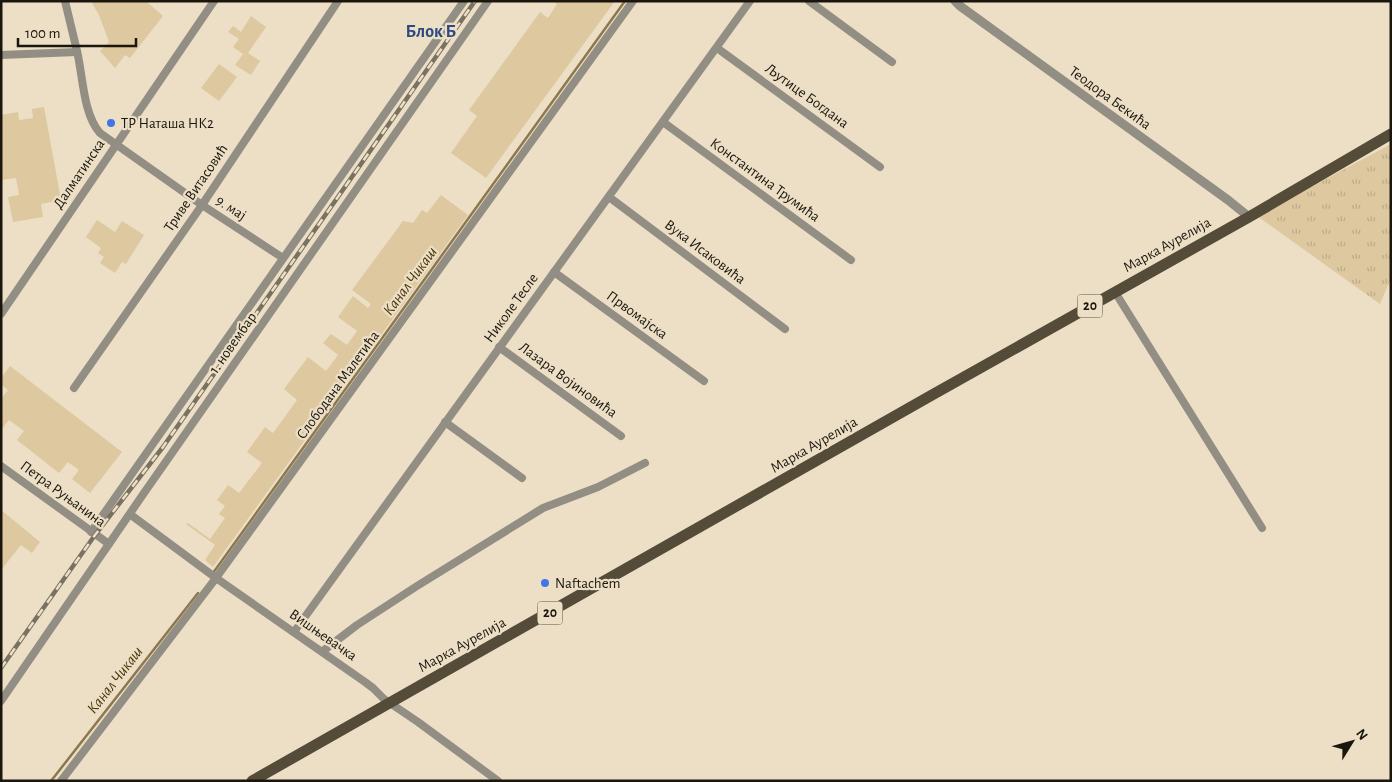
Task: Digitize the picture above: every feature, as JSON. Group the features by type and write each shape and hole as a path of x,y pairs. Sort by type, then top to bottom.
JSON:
{"main road":[{"name":"Марка Аурелија","path":"252,781 461,661 595,588 1249,217 1391,134"}],"street":[{"name":"9. мај","path":"65,1 93,125 100,133 202,205 283,258"},
{"name":"Далматинска","path":"1,314 214,1"},
{"name":"Триве Витасовић","path":"74,388 202,205 338,1"},
{"name":"1. новембар","path":"91,532 464,1"},
{"name":"1. новембар","path":"1,701 488,1"},
{"name":"Слободана Малетића","path":"61,781 216,578 633,1"},
{"name":"Николе Тесле","path":"294,632 750,1"},
{"path":"809,1 892,62"},
{"name":"Теодора Бекића","path":"955,1 1249,217"},
{"name":"Љутице Богдана","path":"717,48 880,167"},
{"path":"1,55 77,52"},
{"name":"Константина Трумића","path":"663,122 851,260"},
{"name":"Вука Исаковића","path":"609,197 785,329"},
{"name":"Првомајска","path":"554,272 704,381"},
{"path":"1115,292 1262,528"},
{"name":"Лазара Војиновића","path":"499,347 620,436"},
{"path":"445,422 522,478"},
{"path":"323,652 357,625 387,605 542,508 598,488 645,464"},
{"name":"Петра Руњанина","path":"1,466 109,544"},
{"name":"Вишњевачка","path":"131,515 216,578 373,688 384,699 498,781"}],"green space":[{"path":"95,1 146,1 163,16 130,58 125,55 115,68 100,51 109,42 99,15 92,3"},
{"path":"554,1 615,1 486,178 451,153 477,116 469,110 540,12 548,18 557,4"},
{"path":"251,16 266,27 248,53 260,61 251,75 235,65 243,54 233,47 239,39 228,32 233,26 241,32"},
{"path":"219,64 237,77 219,101 201,88"},
{"path":"44,107 61,200 41,204 43,217 13,222 8,197 19,195 16,178 1,180 1,115 18,112 19,120 33,118 32,109"},
{"path":"1391,144 1391,278 1380,304 1257,216"},
{"path":"441,195 468,215 213,567 205,560 215,545 186,524 188,523 210,539 225,518 219,514 225,506 217,500 228,485 239,493 262,463 247,452 265,427 273,433 297,400 284,389 308,357 326,371 338,355 323,343 331,334 347,345 357,331 338,317 353,296 368,308 371,304 352,290 403,221 413,223 422,210 427,213"},
{"path":"97,220 115,232 122,221 144,235 126,264 122,262 115,273 100,263 104,257 98,253 101,248 86,237"},
{"path":"10,366 122,452 90,493 72,479 79,470 68,462 59,473 17,440 24,431 9,420 1,430 1,399 8,390 1,384 1,378"},
{"path":"1,510 40,542 32,553 21,545 1,570"}],"waterway":[{"name":"Канал Чикаш","path":"213,573 625,1"},
{"name":"Канал Чикаш","path":"51,781 198,593"}],"railway":[{"path":"1,668 95,535 163,447 475,1"}],"place":[{"name":"ТР Наташа НК2","path":"111,123"},
{"name":"Naftachem","path":"545,583"}],"district":[{"name":"Блок Б","path":"431,32"}]}
